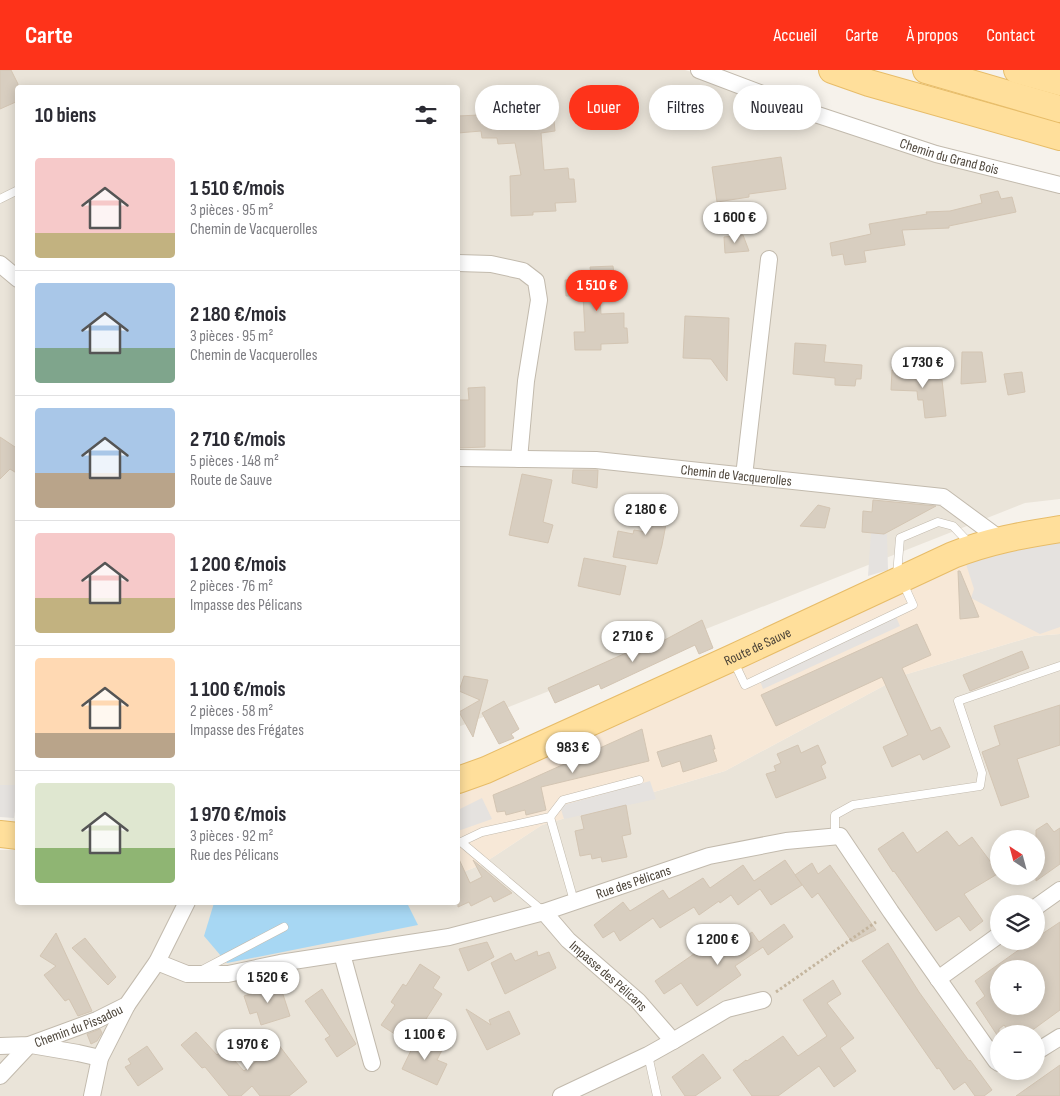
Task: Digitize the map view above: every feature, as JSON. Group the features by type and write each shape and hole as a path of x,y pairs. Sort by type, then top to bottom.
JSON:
{"main road":[{"path":"832,70 869,83 1060,137"},
{"path":"926,70 1060,109"},
{"path":"1017,70 1060,82"},
{"name":"Route de Sauve","path":"460,779 486,770 973,547 1000,539 1060,530"}],"street":[{"name":"Chemin du Grand Bois","path":"699,70 815,114 936,154 1060,185"},
{"path":"744,476 769,259"},
{"path":"460,263 491,264 523,271 536,280 539,300 526,381 519,459"},
{"path":"0,264 15,276"},
{"name":"Chemin de Vacquerolles","path":"460,458 596,460 943,497 1000,539"},
{"path":"835,837 840,836 990,1053"},
{"name":"Rue des Pélicans","path":"157,962 186,974 228,974 280,963 449,937 544,912 710,856 786,841 835,837"},
{"path":"1045,901 1060,890"},
{"name":"Chemin du Pissadou","path":"0,1046 28,1045 97,1020 127,1005 157,962 186,905"},
{"name":"Impasse des Pélicans","path":"544,912 568,940 638,1001 673,1042"},
{"path":"938,979 990,941"},
{"path":"342,954 372,1063"},
{"path":"561,1096 648,1055 727,1010 763,1000"},
{"path":"92,1096 100,1058 127,1005"},
{"path":"1045,1046 1060,1037"},
{"path":"0,1076 28,1045 100,1058"}],"lane":[{"path":"0,199 15,192"},
{"path":"899,580 900,538 938,522 953,526 973,547"},
{"path":"835,837 834,815 852,805 980,786 982,773 958,701 1060,666"},
{"path":"544,912 461,842 482,832 550,817 563,800 640,780"},
{"path":"550,817 574,902"},
{"path":"195,974 284,927"},
{"path":"648,1055 657,1096"}],"path":[{"path":"763,1000 891,912"}],"shaded area":[{"path":"0,70 685,70 735,85 733,85 733,130 821,130 821,111 1060,183 1060,499 1025,503 460,726 460,85 15,85 15,787 0,791"},
{"path":"1043,522 1060,523 1060,634 1034,636 904,675 725,771 542,825 481,865 460,873 460,790"},
{"path":"871,533 887,534 888,570 868,576"},
{"path":"1060,539 1060,627 1040,634 971,598 974,589 966,564 1011,546"},
{"path":"896,617 900,626 763,689 760,681"},
{"path":"1060,634 1060,1096 0,1096 0,850 15,850 15,905 460,905 460,873 481,865 542,825 725,771 904,675 1034,636"},
{"path":"650,781 656,799 564,819 560,806"},
{"path":"0,785 15,785 14,818 0,817"},
{"path":"482,798 492,819 460,830 460,809"}],"water":[{"path":"213,905 408,905 418,925 227,963 204,936"}],"building":[{"path":"0,70 11,70 18,84 15,85 15,102 0,109"},
{"path":"475,115 475,130 555,130 541,133 544,170 568,168 569,179 574,179 576,202 555,203 556,211 533,212 533,215 511,216 510,176 521,175 515,143 498,144 497,138 482,138 481,131 460,133 460,116"},
{"path":"781,157 786,189 749,194 749,197 717,202 712,167"},
{"path":"998,191 1001,199 1012,197 1016,212 949,226 949,228 902,230 905,245 864,251 866,262 845,265 843,254 832,256 830,243 871,234 869,224 927,214 926,212 950,211 982,203 980,195"},
{"path":"743,235 749,251 725,253 724,237"},
{"path":"613,266 615,282 599,283 601,314 624,313 624,328 627,328 628,343 601,344 601,350 575,350 574,332 585,332 583,296 566,296 565,280 583,279 582,276 591,275 590,267"},
{"path":"685,316 729,318 727,381 711,359 683,358"},
{"path":"795,343 826,345 824,362 862,365 861,379 856,379 855,386 835,385 835,378 793,374"},
{"path":"962,352 982,352 986,382 961,384"},
{"path":"892,370 941,371 946,416 925,418 923,400 918,400 917,391 891,390"},
{"path":"1022,372 1025,392 1008,395 1004,374"},
{"path":"485,387 485,447 460,448 460,400 469,400 468,388"},
{"path":"0,437 15,447 15,472 10,469 0,479"},
{"path":"573,470 598,470 597,488 572,483"},
{"path":"522,474 552,480 543,522 553,525 548,543 509,535"},
{"path":"653,495 671,498 657,564 613,557 618,531 633,534 634,530 646,532"},
{"path":"873,500 936,506 884,534 862,532 863,511 872,512"},
{"path":"818,505 830,508 825,528 800,526"},
{"path":"584,558 626,566 620,595 578,586"},
{"path":"958,571 960,571 979,617 960,619"},
{"path":"702,620 713,648 699,654 695,645 601,689 599,684 555,703 548,688 626,653 629,659"},
{"path":"917,624 931,655 902,668 931,731 940,727 950,747 923,760 920,754 892,767 883,747 908,735 882,677 776,726 761,695"},
{"path":"1022,651 1029,668 970,691 963,675"},
{"path":"464,676 488,680 473,737 460,711 480,700 460,691"},
{"path":"504,701 519,729 511,734 514,738 499,744 482,713"},
{"path":"1060,705 1060,745 1017,759 1029,797 1001,806 982,752 1000,745 994,726"},
{"path":"642,729 649,761 541,787 546,810 526,815 525,810 506,815 505,811 497,812 493,795"},
{"path":"711,735 717,761 683,772 680,761 662,767 657,752"},
{"path":"798,745 801,753 818,745 826,763 821,766 826,778 776,798 766,774 776,771 774,766 781,763 777,754"},
{"path":"626,805 631,834 622,836 627,857 602,862 601,857 592,859 591,854 580,856 575,831 584,829 581,816"},
{"path":"1047,823 1054,832 1060,828 1060,864 1045,875 1045,830 1036,830"},
{"path":"947,831 959,846 972,837 990,861 990,878 964,894 983,921 970,931 959,916 936,931 878,849 903,832 917,853"},
{"path":"473,860 512,893 494,902 491,896 471,906 469,902 458,907 460,905 460,861 470,883 482,877"},
{"path":"785,860 802,885 771,905 760,889 738,905 731,895 699,915 694,907 660,928 653,918 620,941 614,931 603,938 594,925 623,902 630,911 663,890 669,899 703,878 710,888 743,865 754,881"},
{"path":"812,863 818,874 830,865 876,930 852,942 818,893 812,898 795,875"},
{"path":"1060,922 1060,1010 1039,1025 990,1025 976,1003 985,996 975,981 990,970 990,1015 1045,1015 1045,960 1005,960 1019,950 1045,950 1045,932"},
{"path":"784,924 793,937 768,955 763,947 735,966 741,975 697,1006 681,983 664,994 655,981 704,947 711,957 740,936 741,940 752,932 759,942"},
{"path":"56,933 92,1011 78,1016 69,999 65,1001 44,975 56,966 40,956"},
{"path":"85,938 116,977 108,985 72,948"},
{"path":"487,942 494,957 468,971 459,949"},
{"path":"888,943 919,992 992,1090 984,1096 975,1096 965,1082 954,1090 939,1068 937,1069 862,961"},
{"path":"537,951 538,956 549,952 556,968 505,994 491,963 511,953 515,961"},
{"path":"420,964 440,977 433,988 442,994 410,1044 381,1025 395,1005 391,1002 403,984 406,986"},
{"path":"833,980 841,994 827,1003 854,1038 840,1048 856,1071 834,1087 819,1066 778,1096 752,1096 733,1070 783,1036 798,1056 827,1036 803,1000"},
{"path":"279,982 290,1016 261,1025 257,1012 250,1014 244,996"},
{"path":"322,989 356,1044 337,1057 325,1039 330,1036 305,1001"},
{"path":"466,1009 491,1025 489,1020 509,1011 520,1034 487,1050"},
{"path":"100,1029 102,1033 97,1041 91,1044 87,1034"},
{"path":"196,1032 217,1055 223,1048 244,1071 278,1044 307,1082 289,1096 260,1096 252,1086 241,1096 229,1096 205,1067 202,1068 181,1045"},
{"path":"418,1036 443,1048 437,1060 447,1064 437,1085 402,1069"},
{"path":"147,1046 163,1069 138,1086 125,1067 131,1064 128,1059"},
{"path":"703,1054 721,1078 695,1096 685,1096 672,1077"},
{"path":"1060,1065 1060,1096 1016,1096 1039,1080 1045,1080 1045,1076"}]}
